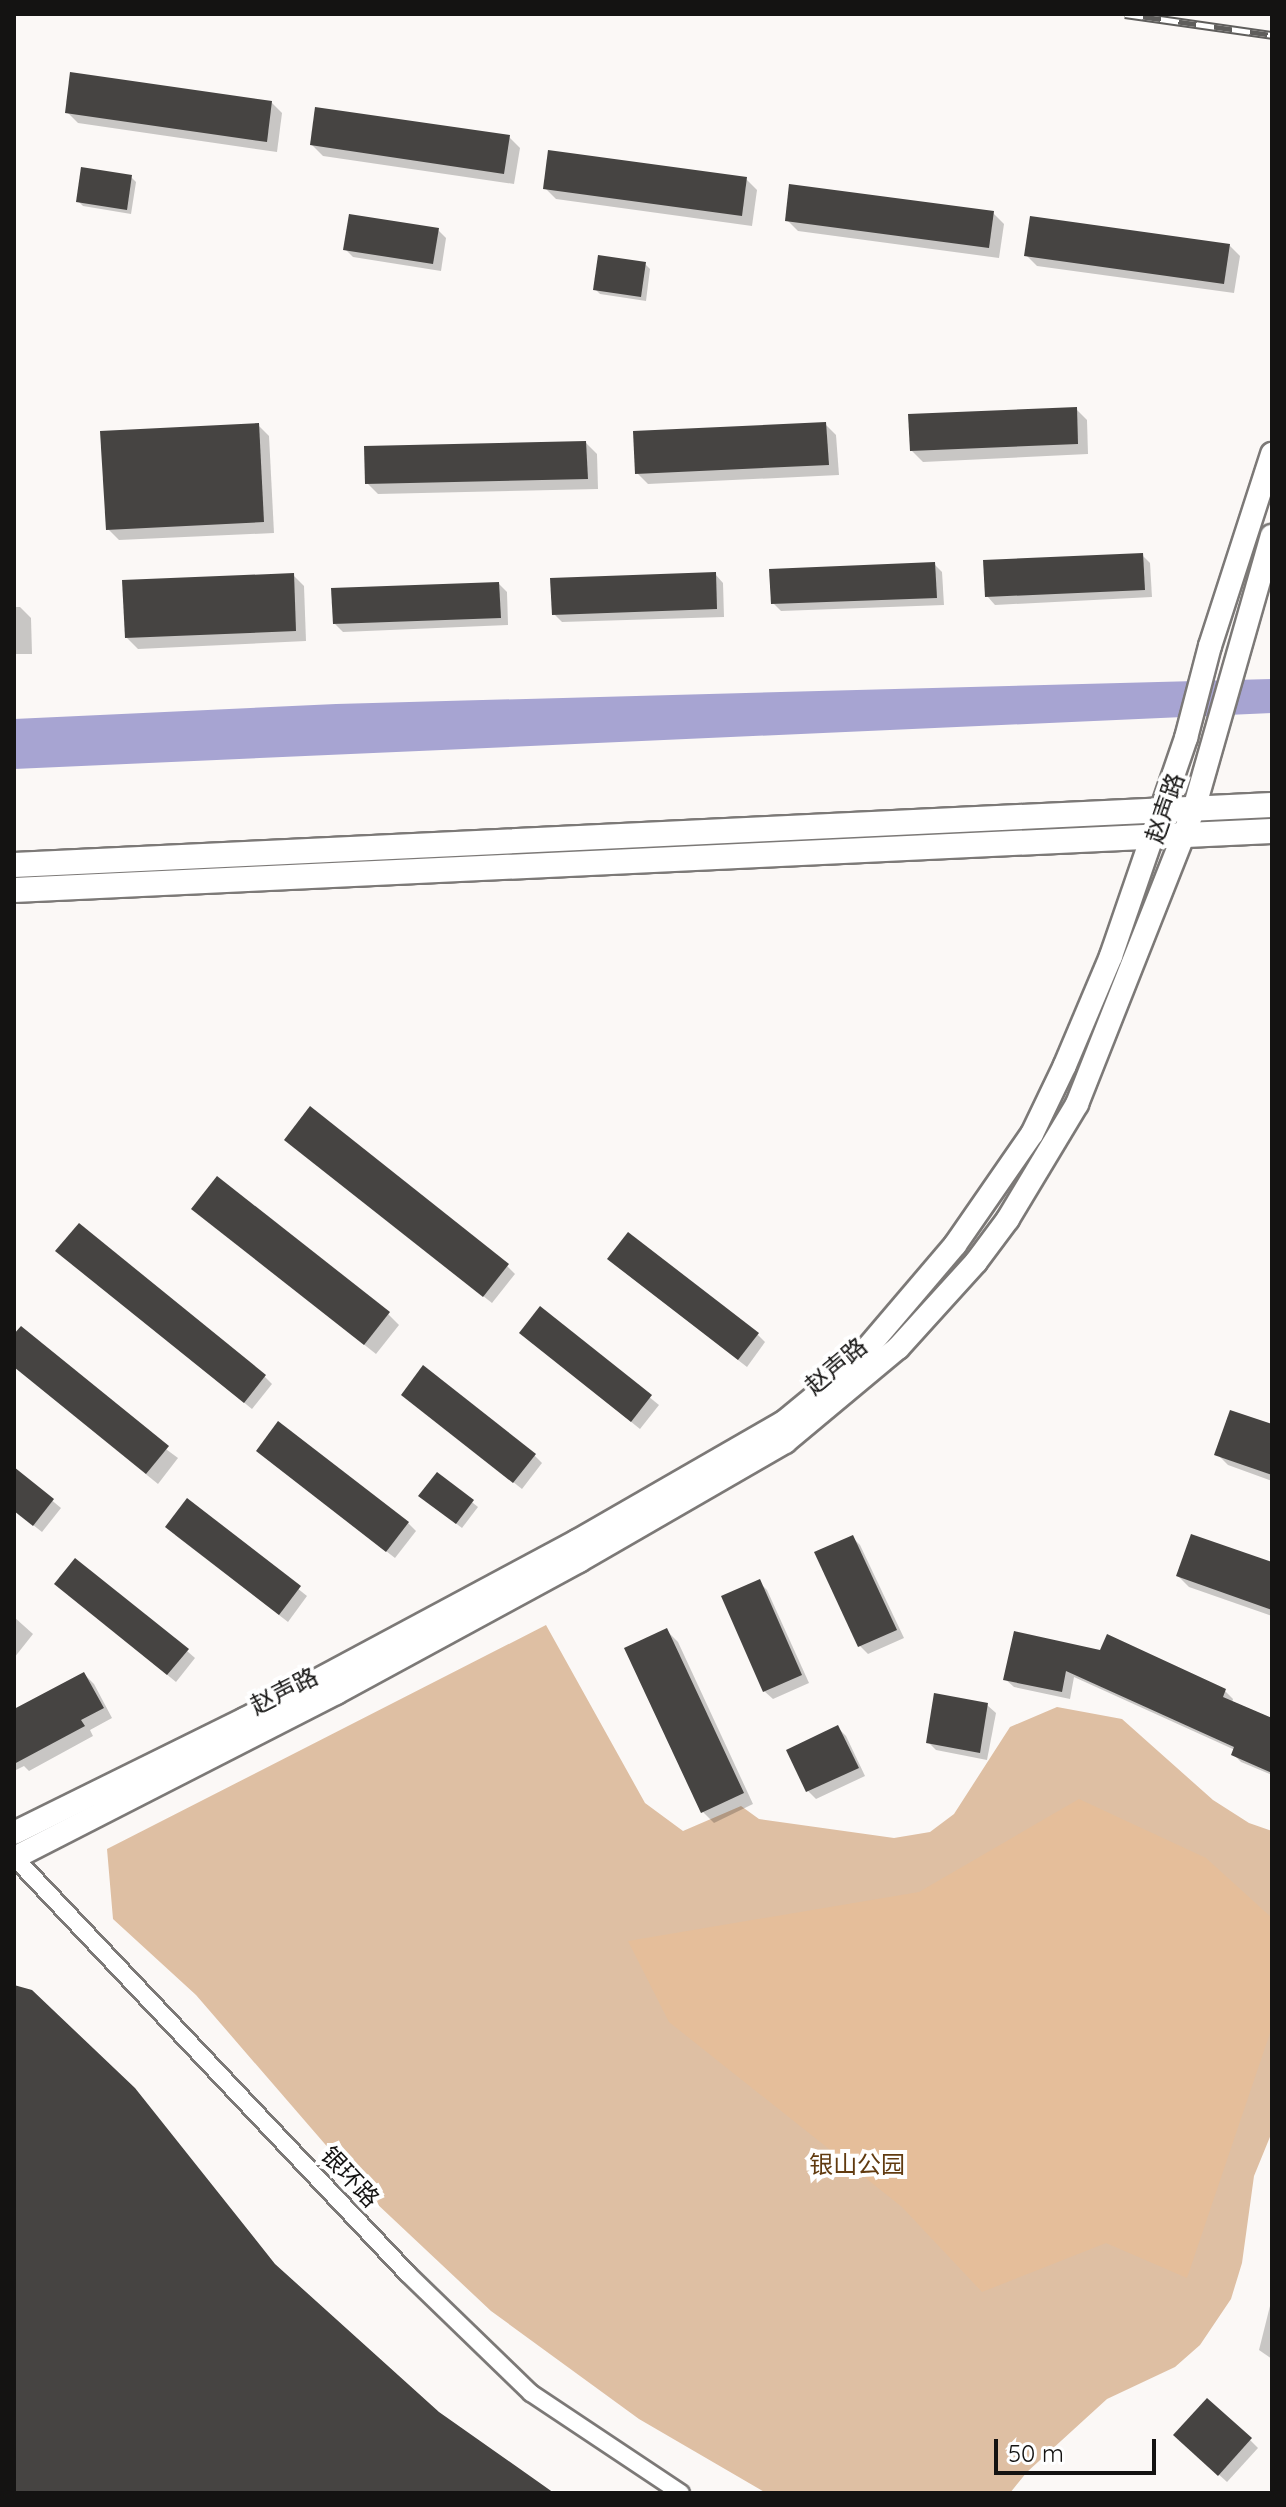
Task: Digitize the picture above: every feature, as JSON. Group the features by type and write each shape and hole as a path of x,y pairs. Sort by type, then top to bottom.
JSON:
{"main road":[{"path":"14,865 1272,805"},
{"path":"14,890 1272,831"}],"street":[{"path":"14,1833 245,1719 577,1541 784,1422 852,1366 955,1245 1032,1134 1111,956 1161,811 1272,454"},
{"name":"赵声路","path":"14,1858 336,1693 758,1458 785,1442 898,1348 976,1262 1008,1219 1062,1131 1104,1042 1194,809 1272,536"},
{"name":"银环路","path":"14,1858 408,2274 531,2393 681,2493"}],"green space":[{"name":"银山公园","path":"546,1625 645,1803 683,1831 741,1806 759,1819 894,1838 930,1832 954,1814 1010,1727 1057,1707 1122,1719 1213,1800 1249,1823 1272,1831 1272,2132 1254,2176 1242,2263 1231,2299 1200,2345 1175,2367 1107,2399 1027,2472 1010,2493 766,2493 639,2419 491,2311 375,2202 196,1995 113,1919 107,1849"},
{"path":"1079,1799 1206,1858 1272,1918 1272,2027 1187,2278 1106,2243 982,2292 902,2207 669,2022 628,1941 919,1892"}],"water":[{"path":"1272,679 1272,713 14,769 14,719 336,704"}],"building":[{"path":"70,72 272,101 267,142 65,113"},
{"path":"315,107 510,135 504,174 310,145"},
{"path":"548,150 747,177 742,216 543,189"},
{"path":"81,167 132,175 127,210 76,202"},
{"path":"789,184 994,211 989,248 785,221"},
{"path":"349,214 439,228 433,264 343,250"},
{"path":"1030,216 1230,244 1224,284 1024,256"},
{"path":"598,255 646,262 641,297 593,290"},
{"path":"1077,407 1078,444 910,451 908,414"},
{"path":"826,422 829,465 635,474 633,431"},
{"path":"259,423 264,522 106,530 100,431"},
{"path":"586,441 588,479 365,484 364,446"},
{"path":"1143,553 1145,590 985,597 983,560"},
{"path":"935,562 937,598 771,604 769,569"},
{"path":"716,572 717,609 552,615 550,578"},
{"path":"294,573 296,631 125,638 122,580"},
{"path":"499,582 501,618 333,624 331,588"},
{"path":"310,1106 509,1264 483,1297 284,1140"},
{"path":"217,1176 390,1312 364,1345 191,1209"},
{"path":"79,1223 266,1375 244,1403 55,1251"},
{"path":"628,1232 759,1333 738,1360 607,1259"},
{"path":"540,1306 652,1395 631,1422 519,1333"},
{"path":"21,1326 169,1446 146,1474 14,1367 14,1334"},
{"path":"423,1365 536,1454 513,1483 401,1395"},
{"path":"1230,1410 1272,1424 1272,1475 1214,1455"},
{"path":"278,1421 409,1522 386,1552 256,1451"},
{"path":"14,1467 54,1499 33,1526 14,1511"},
{"path":"437,1472 474,1500 456,1524 418,1496"},
{"path":"187,1498 301,1586 279,1615 165,1527"},
{"path":"1191,1534 1272,1562 1272,1610 1176,1576"},
{"path":"853,1535 897,1630 858,1647 814,1552"},
{"path":"75,1558 189,1649 167,1675 54,1584"},
{"path":"760,1579 802,1675 763,1692 721,1596"},
{"path":"667,1628 744,1793 701,1813 624,1648"},
{"path":"1014,1631 1100,1650 1107,1634 1226,1689 1223,1697 1272,1718 1272,1773 1231,1755 1234,1747 1066,1671 1062,1692 1003,1680"},
{"path":"84,1672 104,1708 81,1720 85,1726 14,1764 14,1709"},
{"path":"934,1693 988,1703 980,1753 926,1743"},
{"path":"838,1725 859,1768 806,1792 786,1750"},
{"path":"14,1985 32,1990 135,2088 275,2264 439,2412 554,2493 14,2493"},
{"path":"1207,2398 1252,2438 1218,2476 1173,2435"}],"railway":[{"path":"1125,14 1272,35"}]}
